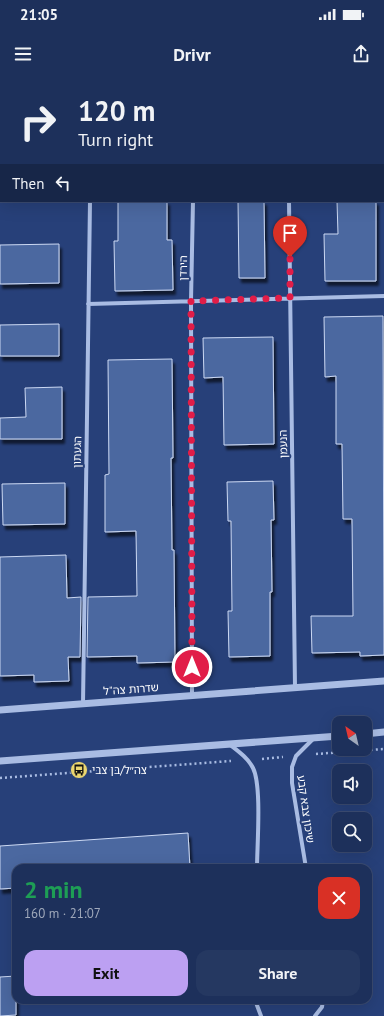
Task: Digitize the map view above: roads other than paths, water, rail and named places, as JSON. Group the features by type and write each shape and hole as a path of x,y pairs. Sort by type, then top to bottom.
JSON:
{"street":[{"name":"הגעתון","path":"83,704 90,202"},
{"name":"הירדן","path":"192,695 191,301 193,202"},
{"name":"הנעמן","path":"289,202 295,687"},
{"path":"88,304 384,296"},
{"name":"שדרות צה\"ל","path":"0,710 384,681"},
{"path":"372,733 384,732"},
{"path":"0,761 332,737"},
{"name":"שיכון צבא קבע","path":"305,864 292,783 292,767 296,756 315,738"},
{"path":"229,744 243,754 248,760 254,769 257,782 258,822 256,864"},
{"path":"256,1004 261,1016"},
{"path":"315,1016 323,1004"}],"place":[{"name":"צה״ל/בן צבי","path":"79,770"}]}
